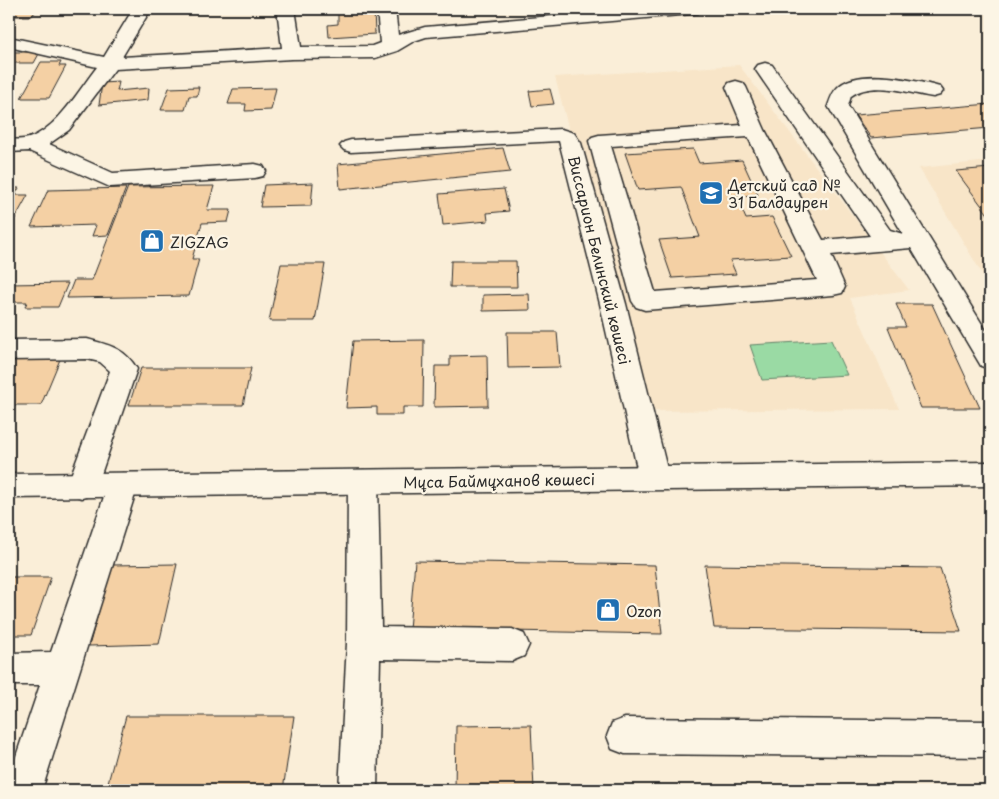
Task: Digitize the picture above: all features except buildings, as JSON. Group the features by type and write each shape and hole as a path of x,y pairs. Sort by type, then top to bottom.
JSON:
{"main road":[{"path":"9,146 32,144 49,136 62,126 109,64 142,9"},
{"path":"286,9 292,52"},
{"path":"386,9 390,46"},
{"path":"9,42 109,64 292,52 375,52 408,37 425,32 686,9"},
{"path":"765,70 882,235 892,241"},
{"path":"932,91 879,83 858,84 845,90 838,106 990,358"},
{"path":"612,304 833,287 816,249 755,130 736,87"},
{"path":"570,143 755,130"},
{"name":"Виссарион Белинский көшесі","path":"351,146 561,135 567,137 612,304 654,477"},
{"path":"599,141 645,301"},
{"path":"32,144 110,180 255,171"},
{"path":"826,156 865,152"},
{"path":"816,249 892,241 920,242"},
{"path":"9,350 87,349 109,355 124,369 82,486"},
{"name":"Мұса Баймұханов көшесі","path":"9,486 990,474"},
{"path":"358,790 364,643 363,482"},
{"path":"23,790 122,485"},
{"path":"364,643 512,645"},
{"path":"9,669 63,668"},
{"path":"625,736 990,738"}],"shaded area":[{"name":"Детский сад № 31 Балдаурен","path":"739,65 909,290 850,298 899,409 643,411 555,77"},
{"path":"990,161 990,287 919,168"}],"green space":[{"path":"831,340 847,375 762,380 750,345"}],"place":[{"name":"Детский сад № 31 Балдаурен","path":"711,193"},
{"name":"ZIGZAG","path":"152,241"},
{"name":"Ozon","path":"608,610"}]}
